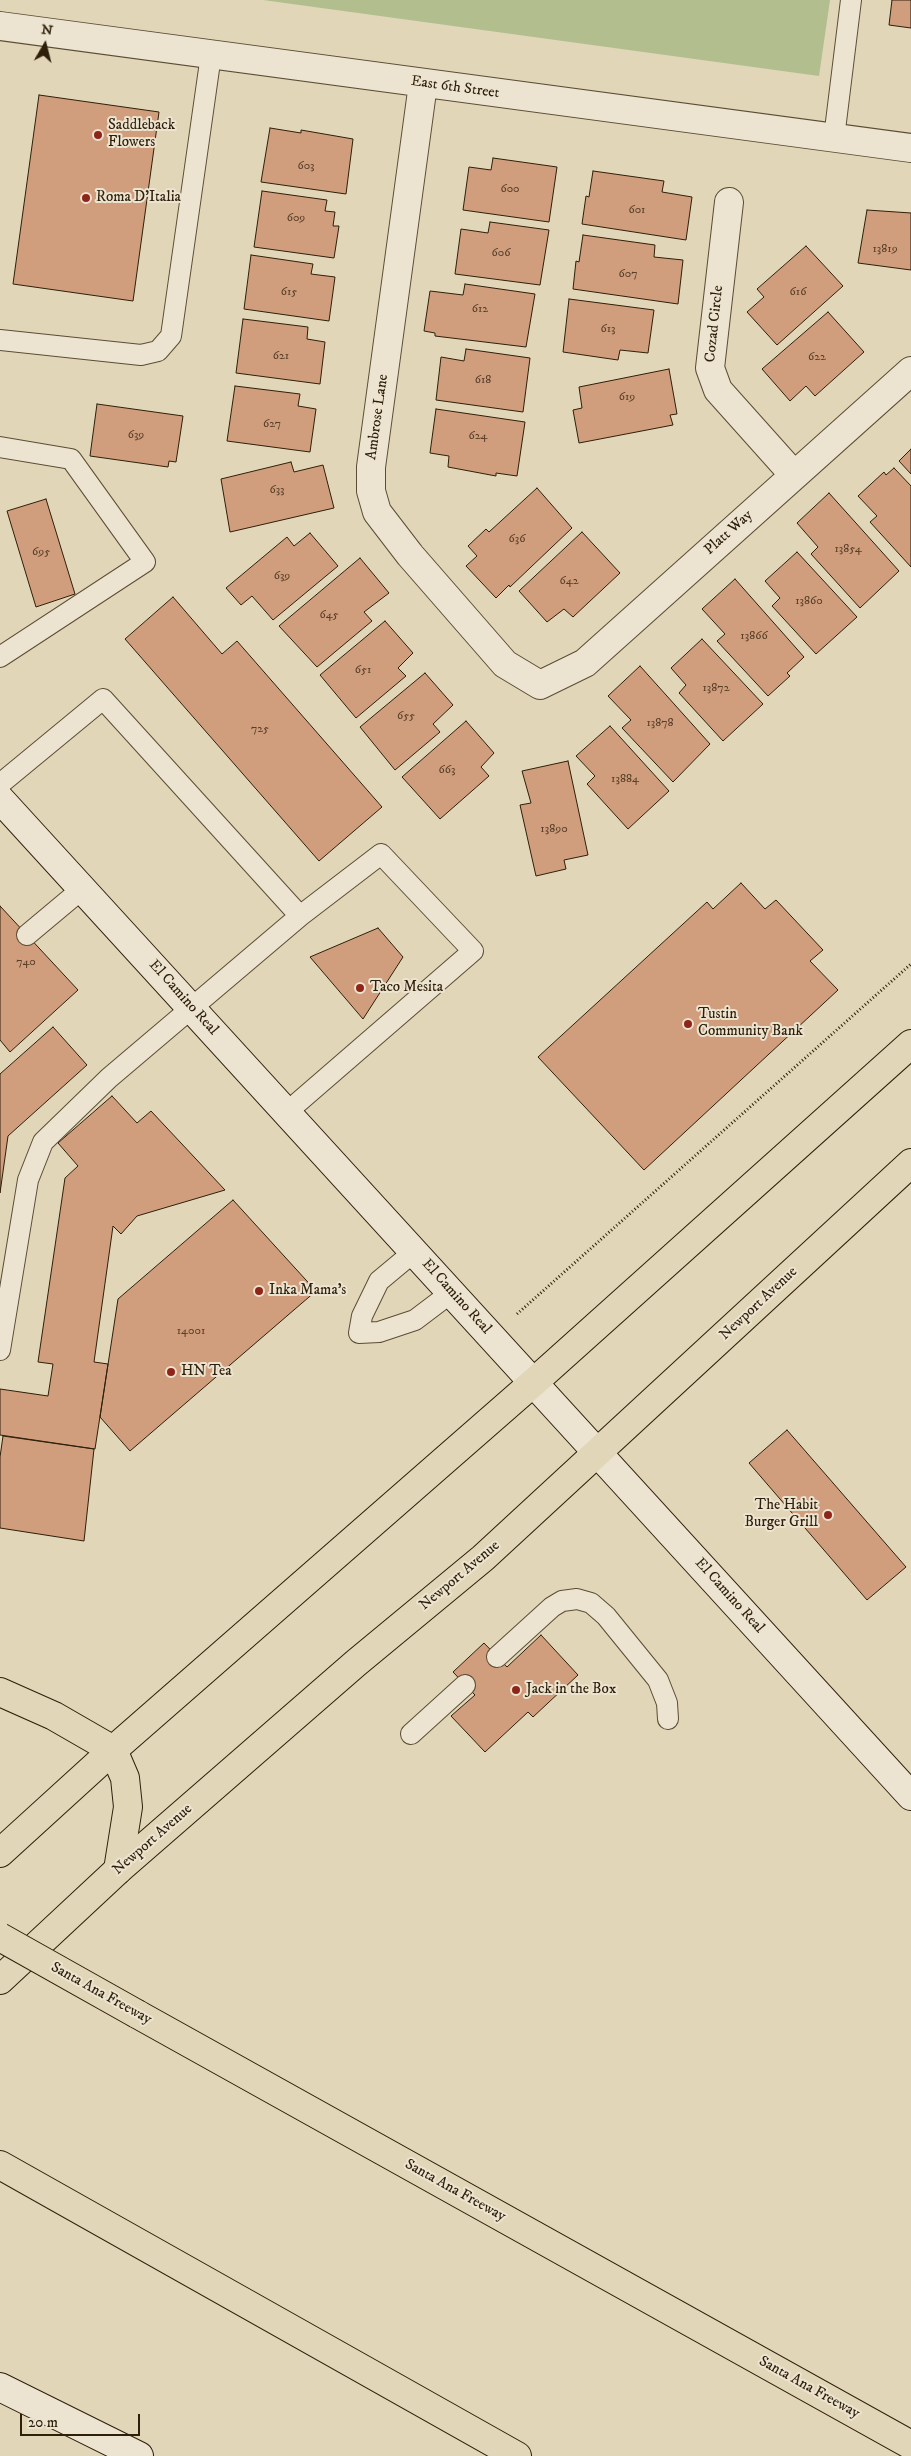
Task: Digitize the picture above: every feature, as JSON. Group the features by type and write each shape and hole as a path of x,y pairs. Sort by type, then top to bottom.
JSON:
{"main road":[{"path":"0,1853 113,1750 534,1382 911,1044"},
{"name":"Newport Avenue","path":"0,1980 118,1870 356,1663 483,1558 911,1163"},
{"path":"0,1692 54,1716 113,1750 124,1778 128,1807 118,1870"},
{"name":"Santa Ana Freeway","path":"0,1937 911,2445"},
{"path":"0,2165 517,2456"}],"street":[{"name":"East 6th Street","path":"0,26 911,148"},
{"name":"Ambrose Lane","path":"423,84 371,467 371,491 377,512 410,555 505,664 540,685"},
{"name":"Cozad Circle","path":"730,202 710,368 718,390 794,475"},
{"name":"Platt Way","path":"540,685 585,663 911,371"},
{"name":"El Camino Real","path":"0,799 10,818 82,889 193,1009 911,1796"},
{"path":"0,2387 139,2456"}],"lane":[{"path":"834,138 851,0"},
{"path":"0,340 141,355 158,351 171,336 211,55"},
{"path":"0,447 71,459 145,562 0,657"},
{"path":"0,784 103,699 300,916"},
{"path":"0,1350 28,1180 43,1142 109,1078 193,1009 300,916 381,854 473,951 287,1112"},
{"path":"27,935 82,889"},
{"path":"415,1252 379,1282 362,1316 359,1333 379,1332 415,1320 452,1292"},
{"path":"497,1657 562,1601 577,1599 591,1603 606,1616 658,1680 667,1703 668,1719"},
{"path":"411,1734 465,1685"}],"path":[{"path":"542,1292 911,964"}],"green space":[{"path":"263,0 830,0 819,76"}],"building":[{"path":"892,0 911,0 911,28 889,25"},
{"name":"Roma D'Italia","path":"39,95 159,112 133,301 13,284"},
{"path":"270,128 301,133 301,130 353,139 346,194 261,182"},
{"path":"493,158 557,167 549,222 463,210 469,167 491,170"},
{"path":"593,171 664,181 662,192 692,197 686,240 582,224 586,196 589,197"},
{"path":"262,191 327,200 325,211 335,212 333,226 339,226 334,258 254,247"},
{"path":"867,210 911,213 911,270 858,263"},
{"path":"490,222 549,230 540,285 455,274 461,229 488,233"},
{"path":"583,235 655,245 654,257 683,260 678,304 573,289 576,261 579,262"},
{"path":"806,246 843,286 777,345 747,312 764,297 757,289"},
{"path":"251,255 313,264 311,274 335,277 329,321 244,309"},
{"path":"465,284 535,294 526,347 435,336 435,333 424,331 430,291 463,295"},
{"path":"569,299 654,310 648,353 620,350 618,360 563,352"},
{"path":"828,312 864,352 815,396 806,386 790,401 762,369"},
{"path":"243,319 308,327 307,339 325,342 320,384 236,373"},
{"path":"466,349 530,358 523,412 436,400 441,357 464,361"},
{"path":"669,369 677,414 670,415 673,425 579,443 573,410 582,408 579,387"},
{"path":"235,386 300,394 298,406 316,409 310,452 227,441"},
{"path":"97,404 183,416 176,462 169,461 168,467 90,456"},
{"path":"436,409 525,422 517,476 496,473 496,476 448,467 449,456 430,453"},
{"path":"911,449 911,474 899,461"},
{"path":"291,462 294,472 323,465 334,508 230,532 221,479"},
{"path":"894,468 911,486 911,567 870,522 877,516 858,496 884,472 886,475"},
{"path":"537,488 572,528 496,598 466,566 477,556 468,546 486,529 489,532"},
{"path":"829,493 899,571 860,608 811,554 818,547 797,523"},
{"path":"46,499 75,594 36,607 7,511"},
{"path":"582,532 620,573 573,617 564,609 547,622 519,591"},
{"path":"310,533 338,566 273,620 252,596 241,605 226,588 287,537 294,546"},
{"path":"797,552 857,617 816,654 772,606 780,598 765,581"},
{"path":"360,558 389,593 364,612 372,621 317,667 279,626"},
{"path":"735,579 804,657 787,673 790,676 768,696 717,641 725,634 702,609"},
{"path":"173,597 222,654 237,641 382,807 319,861 125,639"},
{"path":"385,621 413,653 398,668 406,676 356,718 320,675"},
{"path":"702,639 763,704 723,741 679,693 686,685 671,668"},
{"path":"640,666 710,744 673,782 622,728 631,720 608,696"},
{"path":"425,673 453,705 433,724 440,732 395,770 360,727"},
{"path":"466,721 494,753 481,767 489,776 440,819 402,777"},
{"path":"610,726 669,791 628,829 587,784 595,776 576,756"},
{"path":"568,761 588,855 564,860 566,869 536,876 520,805 531,803 522,771"},
{"name":"Tustin Community Bank","path":"741,883 765,909 776,900 823,950 810,961 838,990 644,1170 538,1057 707,902 713,909"},
{"path":"0,906 78,990 10,1052 0,1040"},
{"name":"Taco Mesita","path":"378,928 403,957 363,1019 310,957"},
{"path":"53,1027 87,1065 8,1136 0,1193 0,1074"},
{"path":"112,1096 137,1123 151,1111 225,1190 137,1216 121,1234 113,1226 94,1362 108,1364 95,1449 0,1435 0,1389 48,1396 53,1364 38,1362 65,1178 78,1166 58,1143"},
{"path":"233,1200 316,1291 130,1451 100,1417 118,1299"},
{"name":"The Habit Burger Grill","path":"787,1430 906,1567 867,1600 749,1463"},
{"path":"3,1436 94,1449 84,1541 0,1528 0,1457"},
{"name":"Jack in the Box","path":"541,1635 578,1675 533,1717 528,1712 485,1752 451,1716 475,1695 453,1672 484,1643 507,1667"}],"place":[{"name":"Saddleback Flowers","path":"98,135"},
{"name":"Roma D'Italia","path":"86,198"},
{"name":"Taco Mesita","path":"360,988"},
{"name":"Tustin Community Bank","path":"688,1024"},
{"name":"Inka Mama's","path":"259,1291"},
{"name":"HN Tea","path":"171,1372"},
{"name":"The Habit Burger Grill","path":"828,1515"},
{"name":"Jack in the Box","path":"516,1690"}]}
